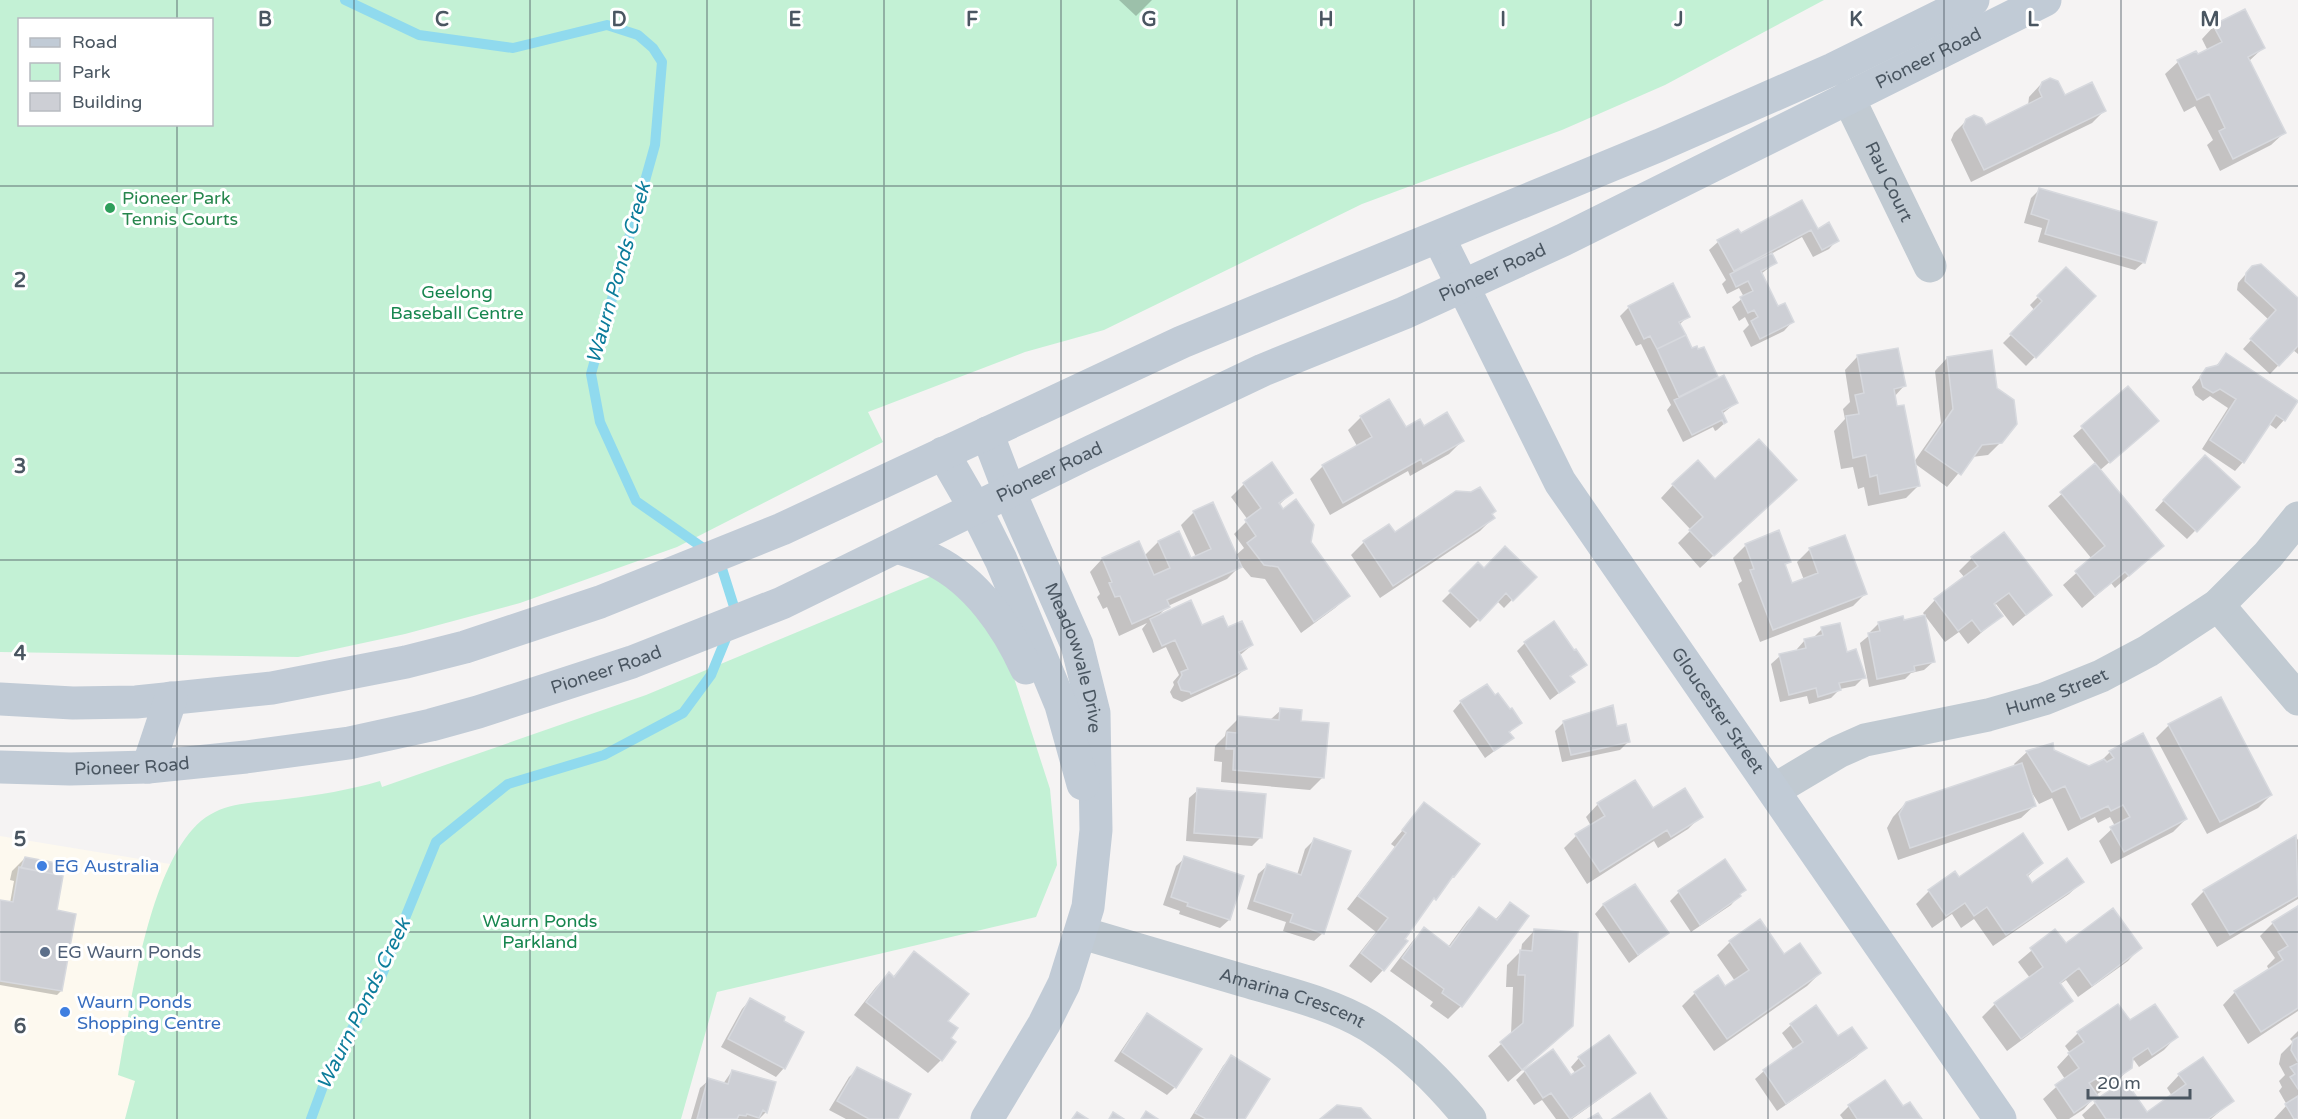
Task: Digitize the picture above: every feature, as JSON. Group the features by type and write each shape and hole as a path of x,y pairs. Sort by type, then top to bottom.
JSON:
{"main road":[{"name":"Pioneer Road","path":"0,767 70,769 148,767 327,746 419,728 478,712 633,662 813,589 1086,454 1263,370 1404,313 1563,240 1840,83 1973,0"},
{"name":"Pioneer Road","path":"0,699 73,703 136,702 272,688 406,662 465,647 600,602 782,529 1182,342 1439,238 1659,145 1840,83 2045,0"},
{"name":"Gloucester Street","path":"1439,238 1560,482 2000,1119"},
{"name":"Meadowvale Drive","path":"987,433 1010,493 1077,645 1094,713 1096,840 1088,907 1082,933 1064,984 1044,1024 987,1119"},
{"name":"Meadowvale Drive","path":"944,453 1001,560 1061,705 1096,840"},
{"path":"897,547 933,560 956,574 987,605 1015,644 1046,716 1065,778 1096,840"},
{"path":"148,767 171,698"},
{"path":"136,702 148,767"}],"street":[{"name":"Rau Court","path":"1840,83 1930,266"},
{"name":"Hume Street","path":"1774,790 1829,756 1865,740 1988,715 2044,699 2101,676 2148,651 2218,605 2268,555 2298,518"},
{"path":"2218,605 2298,699"},
{"name":"Amarina Crescent","path":"1082,933 1273,989 1330,1008 1367,1025 1404,1050 1442,1085 1470,1119"}],"shaded area":[{"name":"Waurn Ponds Shopping Centre","path":"0,836 170,864 142,949 118,1074 136,1080 125,1119 0,1119"}],"green space":[{"name":"Geelong Baseball Centre","path":"0,0 1824,0 1665,85 1562,130 1362,204 1104,330 1025,352 868,412 883,442 677,547 520,603 405,634 298,657 0,652"},
{"name":"Waurn Ponds Parkland","path":"932,576 955,589 1003,644 1050,789 1057,865 1036,917 717,992 681,1119 125,1119 135,1081 118,1075 147,930 159,891 174,857 193,829 215,812 241,804 322,794 380,781 382,787 646,695"}],"building":[{"path":"2245,9 2265,48 2248,57 2286,133 2233,159 2219,131 2225,128 2209,94 2197,100 2177,60 2196,51 2198,54 2222,42 2213,25"},
{"path":"2050,78 2058,81 2065,95 2092,82 2106,111 1984,170 1963,127 1966,119 1974,115 1982,118 1986,125 2042,97 2039,90 2042,82"},
{"path":"2039,188 2157,222 2145,263 2045,234 2049,220 2031,214"},
{"path":"1802,200 1818,229 1829,222 1839,241 1822,250 1811,230 1734,271 1717,240 1738,229 1741,233"},
{"path":"1772,253 1777,263 1761,271 1778,306 1785,303 1794,322 1760,339 1751,321 1758,317 1754,310 1748,313 1740,297 1753,291 1748,281 1736,287 1730,274"},
{"path":"2261,264 2298,298 2298,346 2279,366 2250,339 2276,310 2245,281 2246,273 2252,266"},
{"path":"2066,267 2096,296 2036,358 2010,334 2042,301 2037,296"},
{"path":"1673,283 1690,317 1679,322 1686,335 1657,349 1650,336 1644,339 1628,306"},
{"path":"1686,335 1692,348 1704,347 1718,377 1679,397 1657,349"},
{"path":"1898,348 1906,386 1894,389 1897,406 1904,405 1920,486 1880,494 1877,475 1870,477 1866,455 1853,458 1846,416 1859,414 1855,395 1864,393 1857,355"},
{"path":"1992,350 1997,388 2014,400 2017,424 2002,443 1982,445 1961,475 1925,450 1953,409 1947,357"},
{"path":"2226,353 2298,401 2285,421 2276,415 2244,463 2210,440 2236,399 2220,389 2213,393 2203,387 2200,377 2206,368 2218,365"},
{"path":"1724,375 1738,403 1722,411 1727,422 1724,424 1722,420 1692,435 1674,400"},
{"path":"2128,386 2159,421 2110,463 2081,426"},
{"path":"1389,399 1406,427 1420,419 1424,426 1447,412 1464,441 1423,464 1421,459 1343,503 1322,465 1372,437 1360,416"},
{"path":"1759,439 1797,480 1714,556 1689,530 1703,517 1672,484 1698,460 1715,479"},
{"path":"2205,455 2240,487 2197,532 2163,500"},
{"path":"1272,462 1293,493 1279,503 1283,509 1296,499 1314,525 1311,542 1350,596 1314,622 1278,567 1264,565 1247,543 1256,536 1245,520 1261,508 1243,483"},
{"path":"2095,463 2164,546 2129,576 2125,572 2095,596 2075,571 2105,546 2060,492"},
{"path":"1480,487 1496,511 1492,514 1495,518 1393,586 1363,541 1389,524 1395,532 1456,491 1471,492"},
{"path":"1213,502 1242,567 1167,600 1170,607 1132,624 1120,596 1115,597 1109,583 1112,582 1102,558 1139,541 1154,575 1170,568 1158,541 1179,531 1191,558 1211,549 1193,511"},
{"path":"1779,530 1791,562 1785,564 1792,583 1818,573 1809,548 1845,535 1867,594 1773,630 1750,570 1754,569 1745,544"},
{"path":"2004,532 2052,595 2026,615 2009,593 1994,604 2003,616 1981,632 1972,620 1958,631 1934,599 1978,566 1971,557"},
{"path":"1505,546 1537,577 1513,601 1506,593 1480,621 1449,591 1478,562 1484,568"},
{"path":"1191,600 1202,625 1223,616 1228,627 1242,621 1253,645 1239,652 1247,669 1191,694 1181,690 1178,682 1182,675 1181,672 1188,669 1175,640 1162,646 1150,619"},
{"path":"1925,615 1935,662 1914,666 1915,671 1877,679 1868,633 1880,631 1878,622 1903,616 1904,620"},
{"path":"1554,621 1587,665 1570,676 1575,682 1559,693 1524,642"},
{"path":"1840,623 1847,652 1856,649 1866,678 1839,683 1841,690 1818,697 1816,688 1789,695 1779,654 1806,648 1804,639 1823,635 1821,627"},
{"path":"1487,684 1495,695 1498,693 1510,709 1512,708 1522,723 1509,732 1514,738 1494,751 1460,701"},
{"path":"2221,697 2272,795 2220,822 2168,724"},
{"path":"1613,705 1617,726 1626,724 1630,742 1571,755 1563,721"},
{"path":"1280,708 1302,710 1301,721 1329,723 1324,778 1233,770 1234,749 1226,749 1227,732 1237,733 1238,716 1279,720"},
{"path":"2143,733 2187,819 2124,852 2110,827 2130,817 2123,805 2111,811 2108,806 2081,819 2065,786 2052,792 2026,751 2053,743 2054,750 2089,766 2104,759 2107,762 2114,758 2109,751"},
{"path":"2022,763 2036,806 1910,848 1899,814 1906,802"},
{"path":"1635,780 1653,808 1685,788 1703,817 1671,837 1667,830 1600,872 1575,834 1605,816 1597,803"},
{"path":"1197,788 1266,794 1262,838 1194,833"},
{"path":"1424,802 1480,844 1436,900 1434,898 1405,939 1408,941 1384,971 1361,953 1388,918 1358,896 1406,833 1402,830"},
{"path":"2023,833 2043,863 2027,875 2032,883 2067,858 2084,882 2006,935 1987,907 1974,916 1965,903 1946,916 1928,890 1955,871 1959,877"},
{"path":"2296,835 2298,896 2230,935 2203,890"},
{"path":"1314,838 1351,851 1324,934 1290,922 1293,914 1254,901 1267,864 1301,875"},
{"path":"1184,856 1244,876 1230,920 1187,906 1188,903 1171,897"},
{"name":"EG Australia","path":"25,857 62,864 59,875 21,868"},
{"path":"1725,859 1746,890 1700,925 1678,891"},
{"path":"19,867 63,876 57,910 76,914 62,991 0,981 0,900 13,902"},
{"path":"1635,884 1669,933 1638,955 1603,904"},
{"path":"1510,902 1529,916 1462,1007 1442,993 1444,989 1402,958 1424,927 1450,947 1479,907 1497,920"},
{"path":"2298,906 2298,1008 2261,1032 2234,991 2283,960 2278,952 2288,946 2272,922"},
{"path":"2113,908 2142,948 2092,986 2079,968 2060,983 2073,1001 2021,1039 1994,1003 2043,967 2030,948 2055,929 2066,943"},
{"path":"1760,919 1784,954 1800,943 1821,973 1727,1039 1694,992 1718,975 1725,986 1749,970 1729,941"},
{"path":"1534,929 1578,932 1573,1026 1522,1070 1500,1042 1523,1023 1525,975 1518,975 1520,950 1532,951"},
{"path":"914,951 969,994 948,1021 958,1028 951,1038 956,1042 942,1061 866,1002 889,972 894,977"},
{"path":"750,998 785,1017 784,1021 804,1032 785,1069 728,1039"},
{"path":"2118,1004 2130,1020 2155,1004 2178,1037 2152,1055 2148,1048 2133,1058 2132,1068 2104,1087 2097,1078 2089,1083 2098,1096 2074,1113 2055,1085 2079,1068 2068,1053 2084,1042 2077,1032"},
{"path":"1816,1005 1838,1036 1852,1027 1867,1048 1786,1104 1763,1070 1803,1042 1790,1024"},
{"path":"1147,1013 1202,1049 1176,1088 1122,1052"},
{"path":"1609,1035 1636,1073 1570,1119 1551,1093 1543,1098 1524,1070 1553,1049 1571,1075 1585,1066 1578,1057"},
{"path":"2298,1037 2298,1062 2291,1050 2293,1040"},
{"path":"1231,1055 1270,1079 1245,1119 1206,1119 1195,1113"},
{"path":"2203,1057 2234,1101 2208,1119 2106,1119 2094,1101 2125,1080 2147,1112 2186,1084 2178,1074"},
{"path":"2298,1063 2298,1089 2290,1077 2295,1074 2290,1067"},
{"path":"857,1067 911,1094 898,1119 869,1119 837,1101"},
{"path":"732,1070 776,1082 767,1113 763,1110 759,1118 747,1114 746,1116 739,1115 737,1119 697,1119 708,1078 728,1084"},
{"path":"1885,1080 1903,1106 1910,1102 1922,1119 1857,1119 1848,1105"},
{"path":"1650,1093 1667,1119 1612,1119"},
{"path":"2298,1096 2298,1119 2294,1119 2285,1104"},
{"path":"1337,1105 1361,1108 1371,1119 1320,1119"},
{"path":"1146,1111 1158,1119 1141,1119"},
{"path":"1077,1112 1088,1119 1072,1119"},
{"path":"1113,1112 1124,1119 1109,1119"},
{"path":"1598,1113 1602,1119 1588,1119"}],"waterway":[{"name":"Waurn Ponds Creek","path":"345,0 419,35 513,48 607,25 638,35 653,48 662,62 655,145 591,374 600,422 636,501 719,559 736,613 734,617"},
{"name":"Waurn Ponds Creek","path":"311,1119 329,1070 381,977 436,842 508,784 604,755 683,713 711,675 729,631"}],"place":[{"name":"Pioneer Park Tennis Courts","path":"110,208"},
{"name":"EG Australia","path":"42,866"},
{"name":"EG Waurn Ponds","path":"45,952"},
{"name":"Waurn Ponds Shopping Centre","path":"65,1012"}]}
